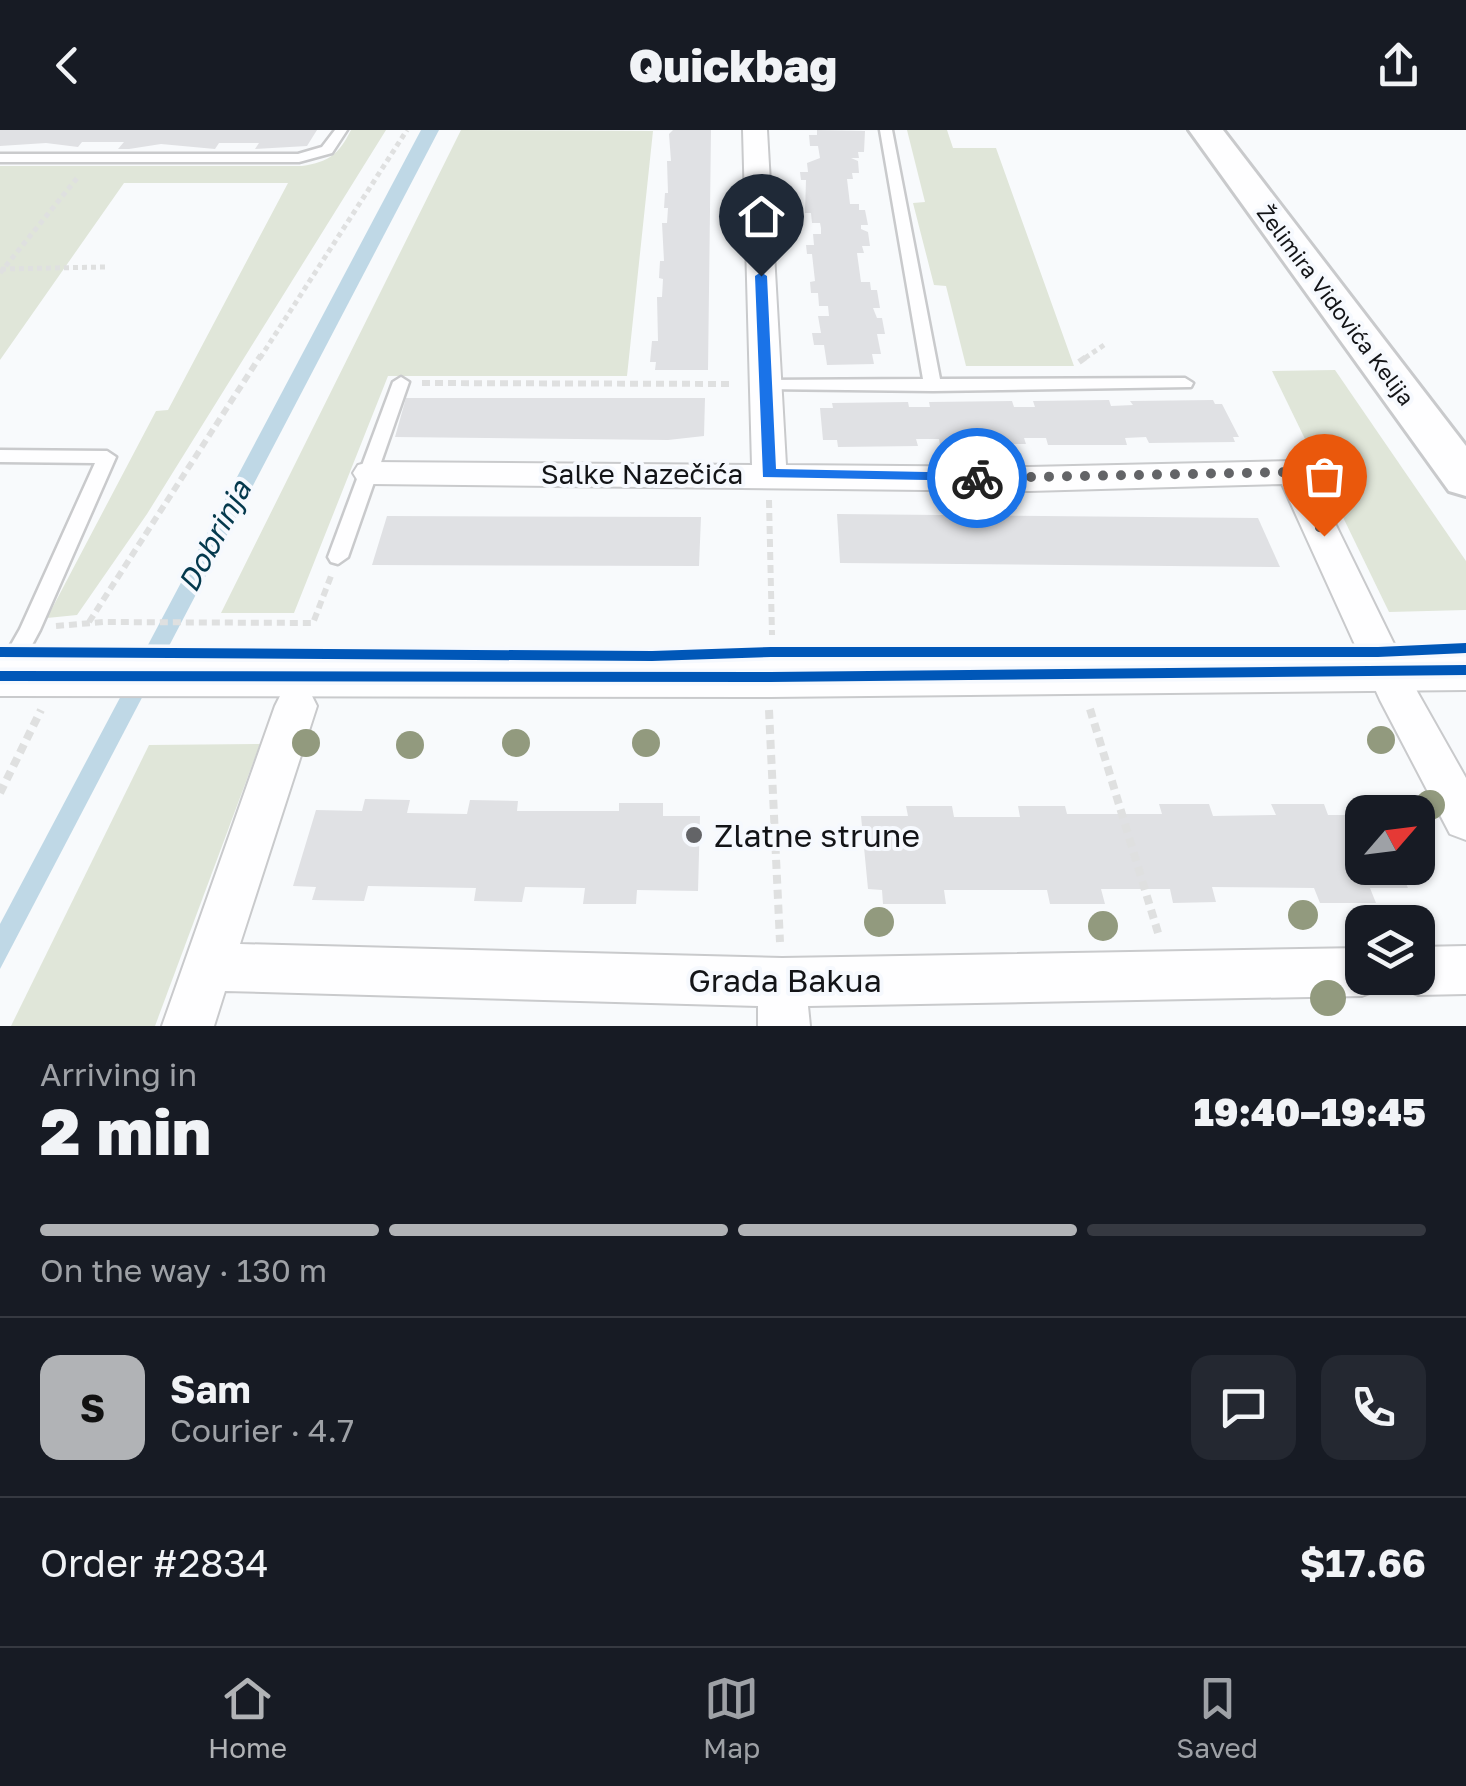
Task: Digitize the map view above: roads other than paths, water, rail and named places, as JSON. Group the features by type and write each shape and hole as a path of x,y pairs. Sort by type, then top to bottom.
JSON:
{"main road":[{"name":"Želimira Vidovića Kelija","path":"1206,130 1466,480"},
{"name":"Želimira Vidovića Kelija","path":"1238,130 1466,423"}],"street":[{"path":"755,130 769,474"},
{"name":"Salke Nazečića","path":"370,473 1028,479 1294,472 1387,670"},
{"path":"1387,670 1466,820"},
{"path":"2,676 65,693 255,675 770,677 1466,670"},
{"path":"188,1026 296,706"},
{"name":"Grada Bakua","path":"208,967 783,1004 1171,976 1345,972"},
{"path":"1435,971 1466,970"}],"lane":[{"path":"0,158 299,158 327,150 342,130"},
{"path":"886,130 933,386"},
{"path":"338,557 401,382"},
{"path":"765,384 1185,383"},
{"path":"0,456 107,457 2,676"}],"water":[{"name":"Dobrinja","path":"421,130 439,130 0,969 0,924"}],"place":[{"name":"Zlatne strune","path":"694,835"}]}
